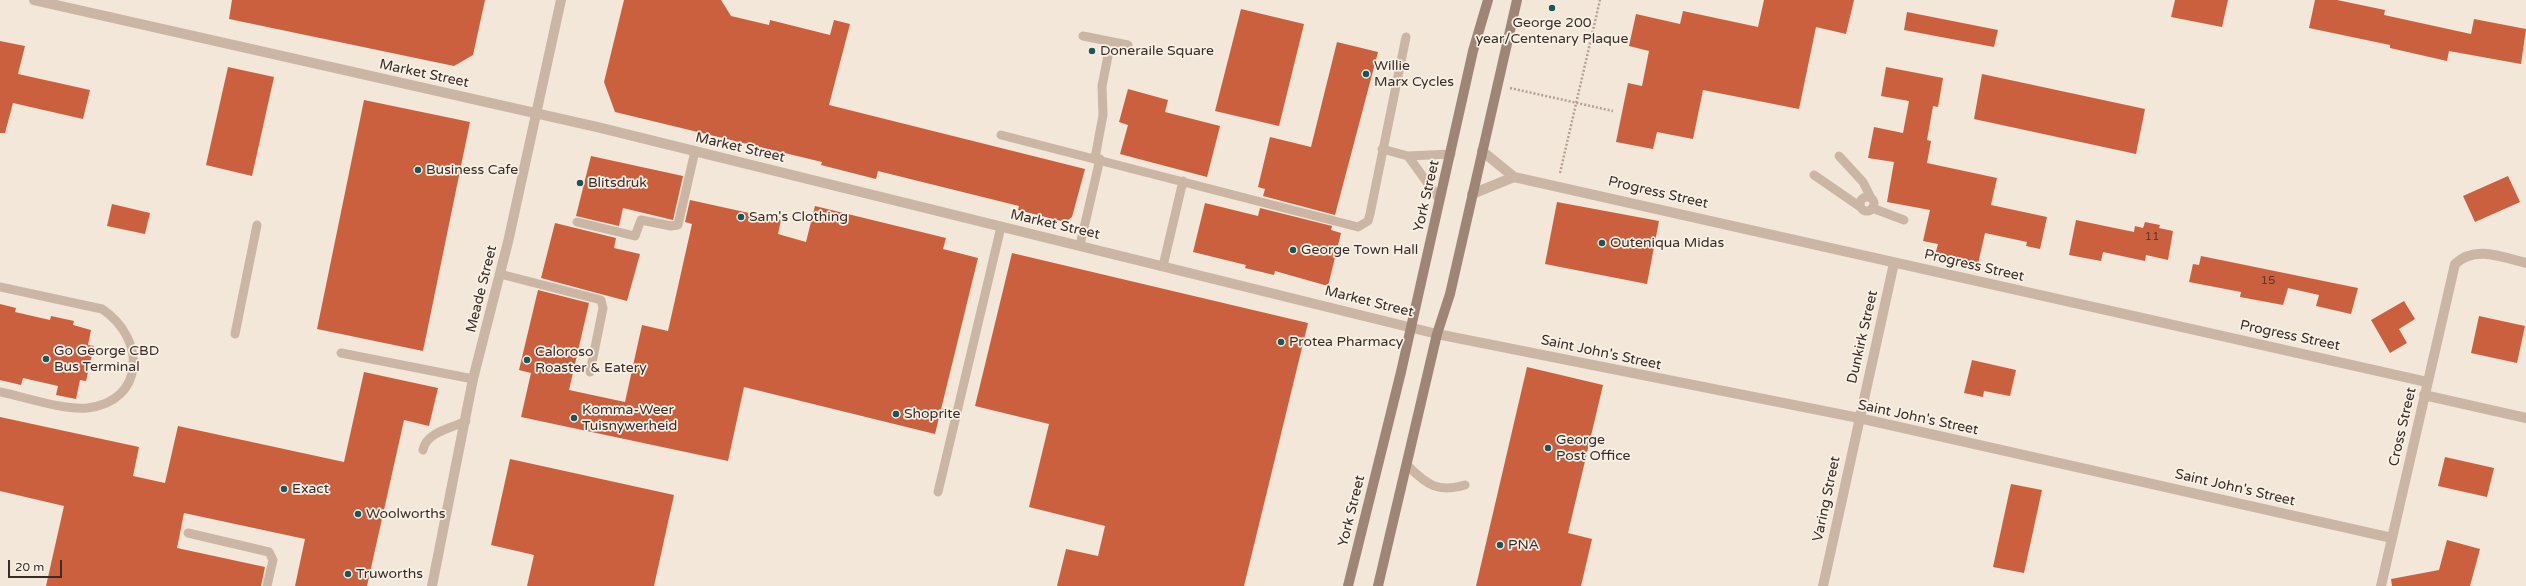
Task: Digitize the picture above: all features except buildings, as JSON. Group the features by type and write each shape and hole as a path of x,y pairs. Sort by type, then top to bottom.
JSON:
{"main road":[{"name":"York Street","path":"1348,586 1411,327 1473,51 1488,0"},
{"path":"1378,586 1396,506 1408,466 1437,334 1450,294 1517,0"}],"street":[{"name":"Market Street","path":"34,0 695,151 1437,334"},
{"name":"Meade Street","path":"432,586 466,421 473,379 500,274 561,0"},
{"name":"Progress Street","path":"1482,151 1514,177 1558,185 1894,263 2427,382"},
{"path":"1472,194 1514,177"},
{"name":"Cross Street","path":"2381,586 2455,264 2461,258 2476,253 2526,263"},
{"name":"Dunkirk Street","path":"1859,418 1894,263"},
{"name":"Saint John's Street","path":"1437,334 1859,418 2392,538"},
{"path":"2424,395 2526,418"},
{"name":"Varing Street","path":"1823,586 1859,418"}],"lane":[{"path":"1083,36 1128,46"},
{"path":"1001,135 1358,227 1368,221 1370,214 1406,37"},
{"path":"1080,245 1097,159 1103,115 1102,86 1108,56"},
{"path":"1382,149 1408,156 1451,154"},
{"path":"577,222 635,236 641,220 671,226 678,225 695,151"},
{"path":"1408,156 1440,200"},
{"path":"1839,156 1863,182 1874,204 1872,208"},
{"path":"1814,175 1864,211 1872,208 1904,220"},
{"path":"1163,266 1183,181"},
{"path":"1859,206 1862,197 1871,198"},
{"path":"234,334 257,225"},
{"path":"938,492 1001,226"},
{"path":"500,274 601,300 604,308 590,372"},
{"path":"0,287 102,309 116,318 125,331 134,352 134,370 125,389 108,402 75,408 0,392"},
{"path":"340,352 473,379"},
{"path":"423,450 431,436 466,421"},
{"path":"1408,466 1434,487 1450,490 1465,485"},
{"path":"188,533 269,552 273,560 268,586"}],"path":[{"path":"1558,185 1600,0"},
{"path":"1498,85 1613,111"}],"place":[{"name":"George 200 year/Centenary Plaque","path":"1552,8"},
{"name":"Doneraile Square","path":"1092,51"},
{"name":"Willie Marx Cycles","path":"1366,74"},
{"name":"Business Cafe","path":"418,170"},
{"name":"Blitsdruk","path":"580,183"},
{"name":"Sam's Clothing","path":"741,217"},
{"name":"Outeniqua Midas","path":"1602,243"},
{"name":"George Town Hall","path":"1293,250"},
{"name":"Protea Pharmacy","path":"1281,342"},
{"name":"Go George CBD Bus Terminal","path":"46,359"},
{"name":"Caloroso Roaster & Eatery","path":"527,360"},
{"name":"Shoprite","path":"896,414"},
{"name":"Komma-Weer Tuisnywerheid","path":"574,418"},
{"name":"George Post Office","path":"1548,448"},
{"name":"Exact","path":"284,489"},
{"name":"Woolworths","path":"358,514"},
{"name":"PNA","path":"1500,545"},
{"name":"Truworths","path":"348,574"}]}
